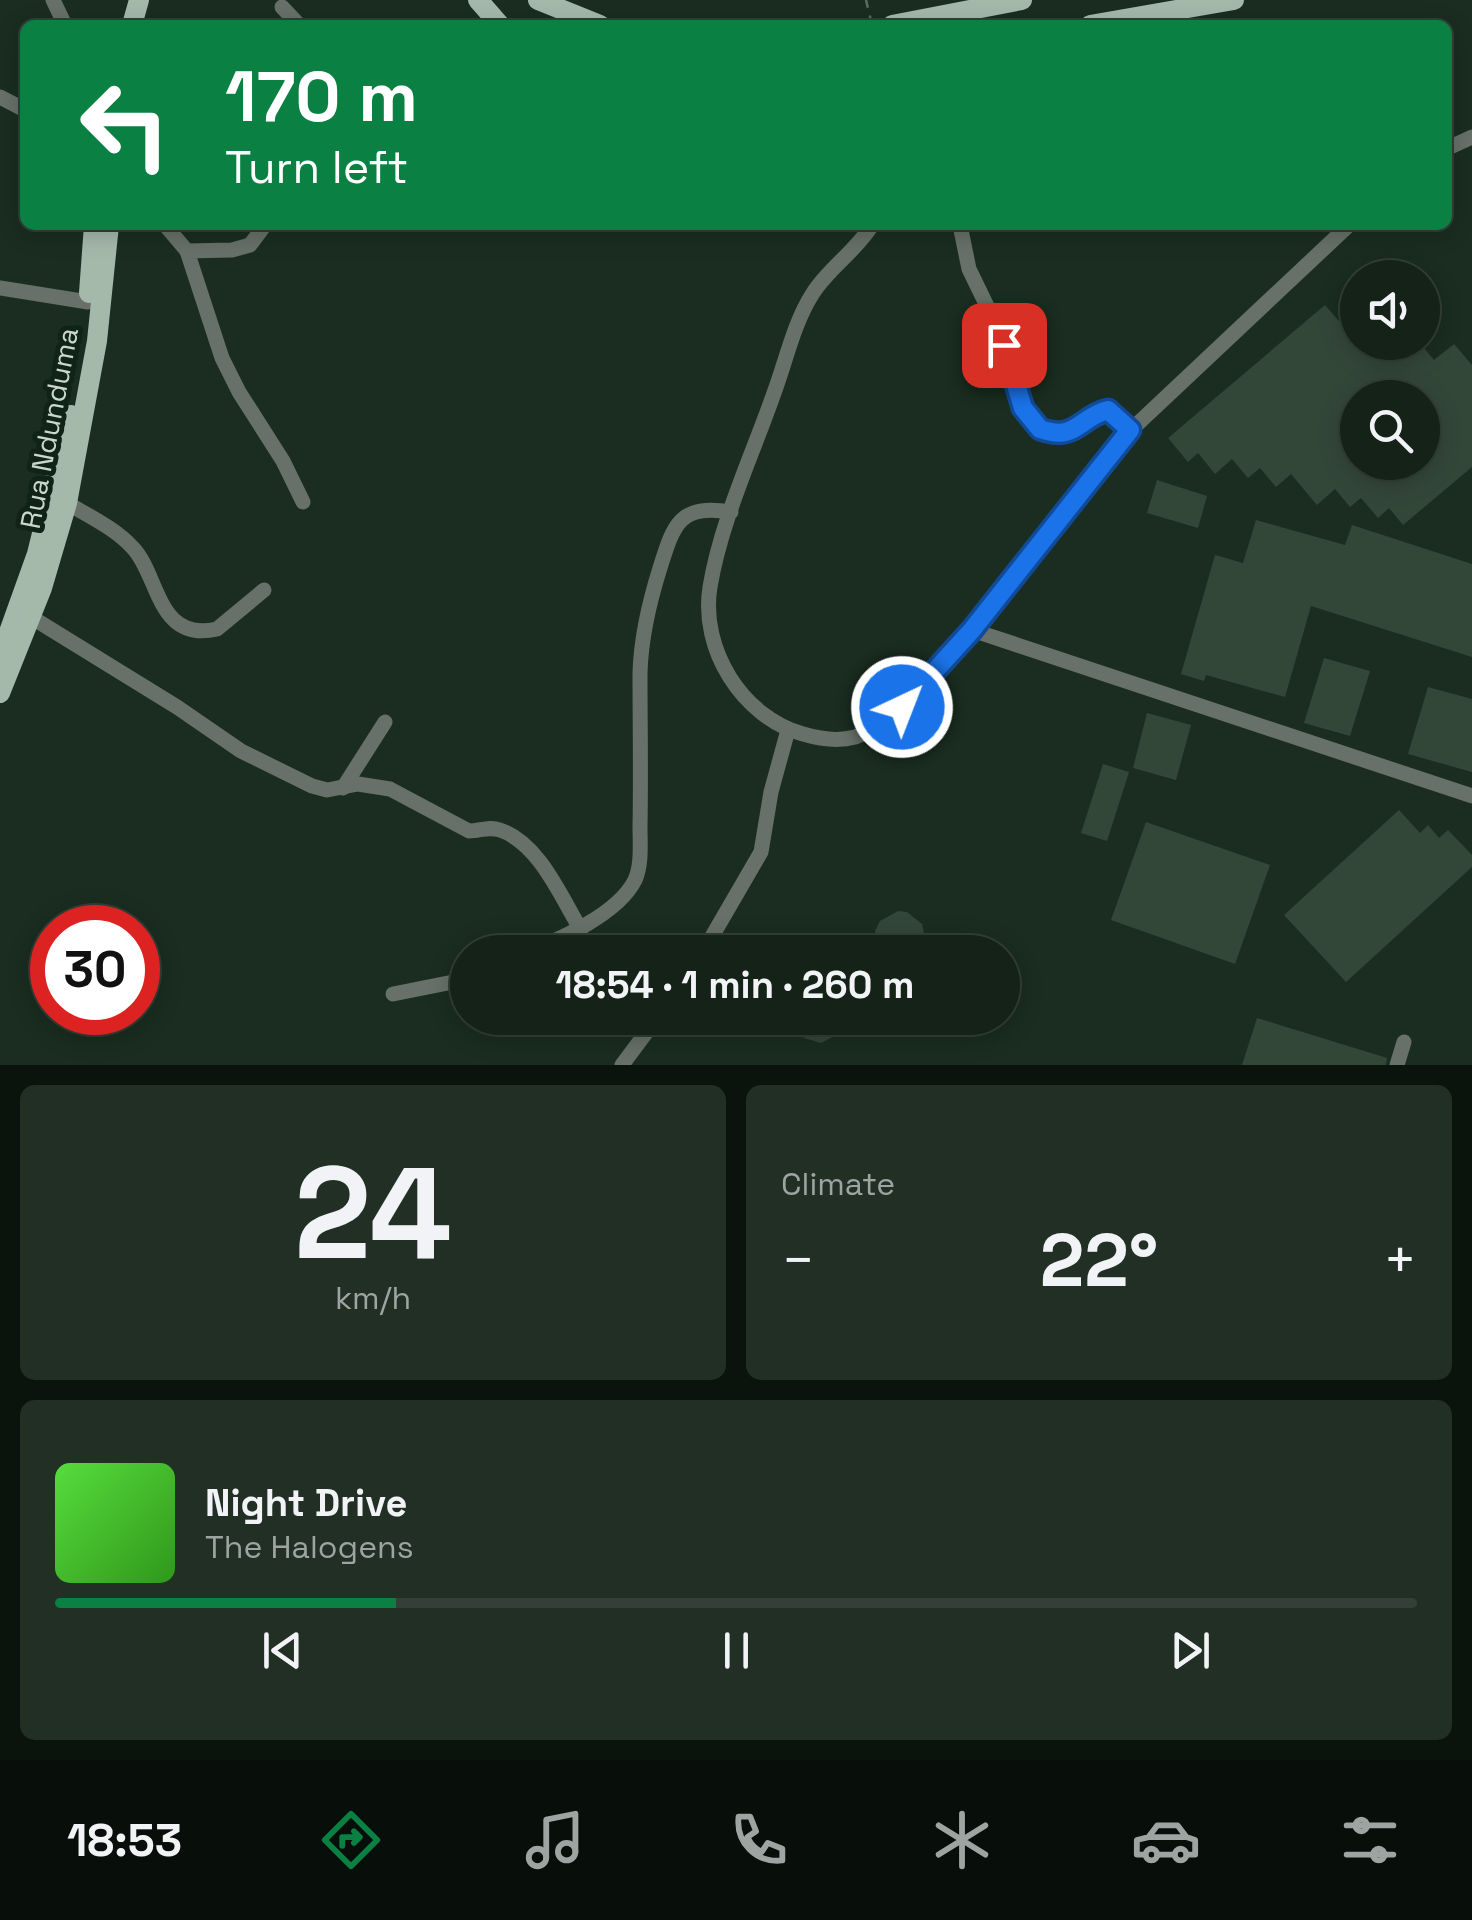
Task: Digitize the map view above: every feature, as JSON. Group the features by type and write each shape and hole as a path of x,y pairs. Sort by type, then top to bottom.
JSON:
{"main road":[{"path":"538,0 588,20"},
{"path":"560,0 607,20"},
{"path":"918,20 1022,0"},
{"path":"1119,20 1234,0"},
{"path":"0,657 6,624 37,554 76,392 94,230"},
{"name":"Rua Ndunduma","path":"0,694 31,617 67,503 97,340 108,230"}],"street":[{"path":"282,8 294,20"},
{"path":"169,230 187,251 222,358 283,461 302,502"},
{"path":"187,251 232,250 250,245 261,230"},
{"path":"868,230 812,294 716,557 707,614 719,658 746,699 762,715 788,730 831,740 855,736 902,707 972,630 1130,430 1343,230"},
{"path":"961,230 968,269 1002,337 1023,408 1031,420 1040,429 1066,433 1108,410 1130,430"},
{"path":"0,288 88,302"},
{"path":"67,503 126,540 138,553 161,607 186,626 217,628 264,590"},
{"path":"569,935 581,930 624,894 635,880 639,865 642,647 647,610 668,542 685,516 696,509 732,512"},
{"path":"31,617 242,751 312,786 327,790 358,784 390,789 468,832 488,827 516,838 533,854 581,930"},
{"path":"972,630 1472,796"},
{"path":"344,788 386,722"},
{"path":"713,935 760,852 788,730"},
{"path":"393,994 450,983"},
{"path":"622,1065 644,1035"},
{"path":"1397,1065 1404,1042"}],"building":[{"path":"1325,305 1340,320 1340,360 1440,360 1440,355 1454,344 1472,365 1472,467 1403,525 1389,508 1378,518 1361,498 1350,507 1335,489 1317,505 1291,474 1276,487 1260,468 1248,478 1232,459 1215,474 1198,453 1188,462 1168,438"},
{"path":"1157,480 1207,496 1198,528 1147,513"},
{"path":"1256,520 1345,545 1352,525 1472,564 1472,657 1311,606 1285,697 1206,675 1204,681 1181,674 1215,555 1243,563"},
{"path":"1324,658 1370,671 1350,736 1304,723"},
{"path":"1428,687 1472,699 1472,772 1408,754"},
{"path":"1147,713 1191,725 1176,780 1133,768"},
{"path":"1103,764 1129,772 1107,841 1081,833"},
{"path":"1399,810 1420,833 1428,825 1439,838 1448,830 1472,855 1472,867 1346,982 1284,915"},
{"path":"1146,822 1270,865 1235,964 1111,920"},
{"path":"898,911 907,912 922,924 924,935 876,935 880,921"},
{"path":"1257,1018 1387,1058 1386,1065 1242,1065"},
{"path":"802,1035 836,1035 821,1043"}],"route":[{"path":"902,707 972,630 1130,430 1108,410 1066,433 1040,429 1023,408 1004,345"}]}
